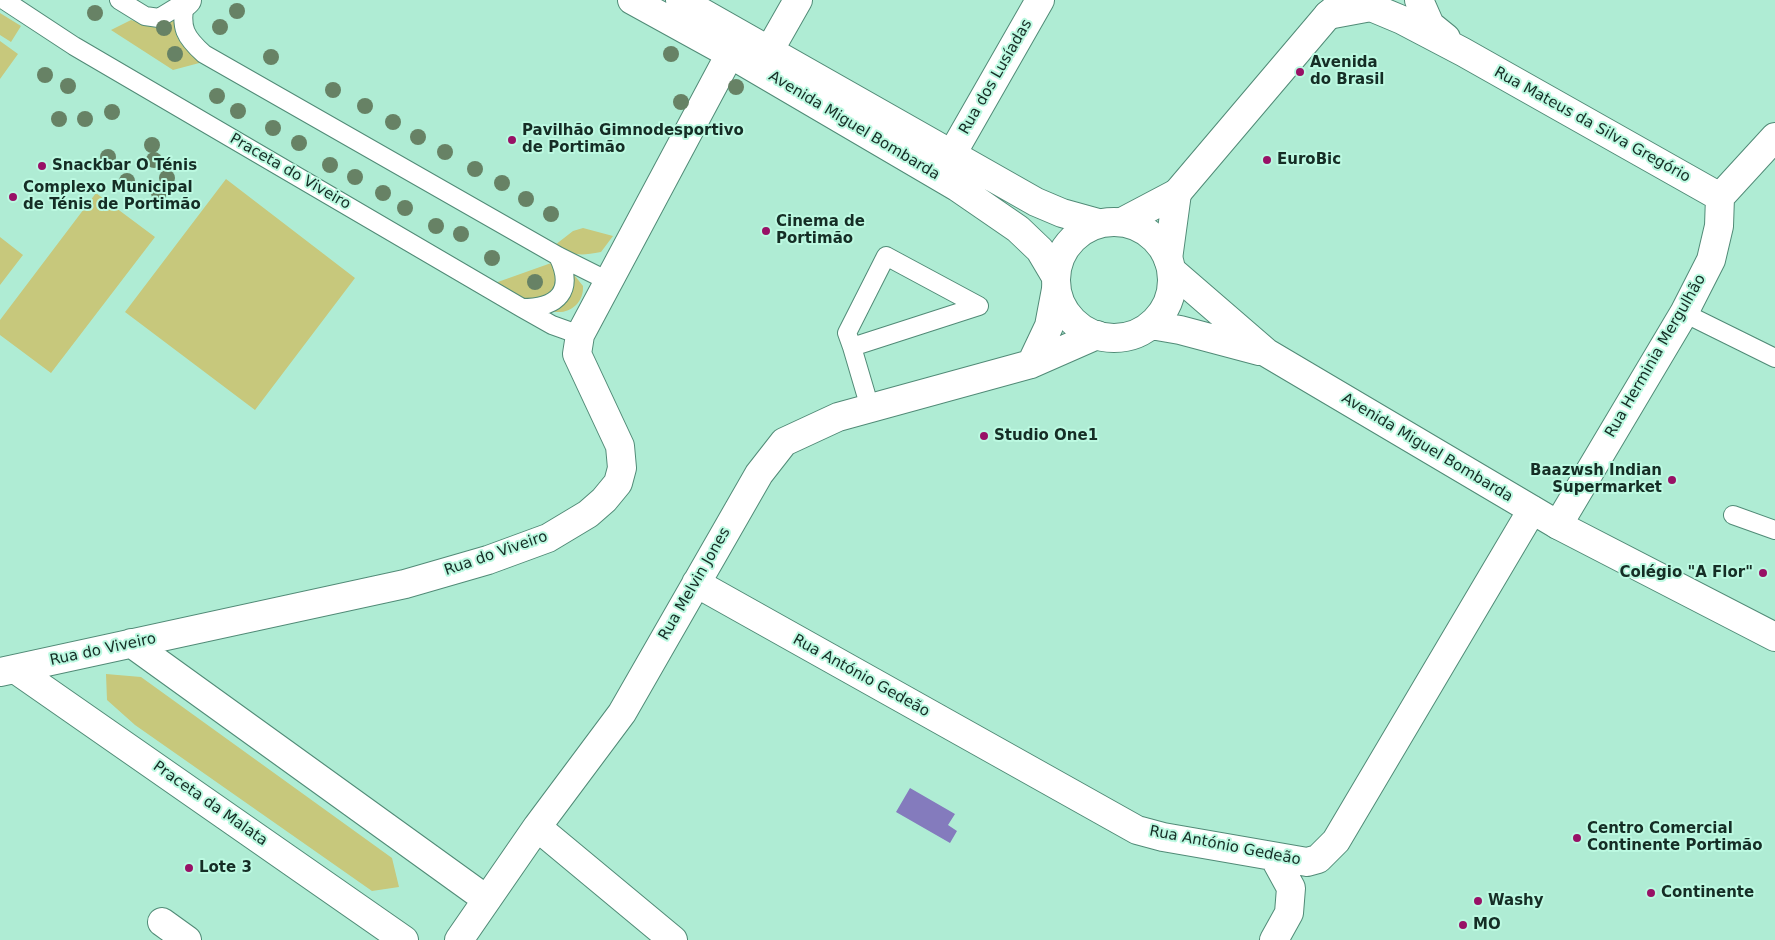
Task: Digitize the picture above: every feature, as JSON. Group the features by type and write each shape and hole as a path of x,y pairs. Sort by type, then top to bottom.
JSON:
{"street":[{"name":"Avenida Miguel Bombarda","path":"632,0 730,54 965,193 1018,229 1040,250 1056,283"},
{"name":"Avenida Miguel Bombarda","path":"680,0 1036,202 1062,213 1110,223"},
{"path":"730,54 769,51 798,0"},
{"name":"Rua dos Lusíadas","path":"952,154 1040,0"},
{"name":"Rua Mateus da Silva Gregório","path":"1419,0 1430,25 1463,52"},
{"name":"Rua Mateus da Silva Gregório","path":"1338,8 1371,7 1463,52 1720,197"},
{"path":"1031,364 1049,326 1057,265 1068,243 1077,235 1110,223 1177,192 1338,8"},
{"name":"Rua do Viveiro","path":"8,670 405,584 488,560 548,538 588,514 604,500 618,483 622,468 620,446 577,354 580,335 730,54"},
{"path":"1720,197 1775,137"},
{"path":"1056,283 1059,300 1070,318 1078,326 1097,335 1115,338 1134,335 1151,325 1166,306 1170,294 1170,264 1177,192"},
{"name":"Rua Herminia Mergulhão","path":"1558,525 1684,313 1710,260 1719,226 1720,197"},
{"path":"1110,223 1134,225 1155,238 1170,264"},
{"name":"Avenida Miguel Bombarda","path":"1170,264 1267,353 1558,525 1775,637"},
{"name":"Avenida Miguel Bombarda","path":"1151,325 1218,339 1267,353"},
{"name":"Rua Melvin Jones","path":"459,940 486,899 622,713 759,474 784,442 838,417 1031,364 1097,335"},
{"name":"Rua António Gedeão","path":"696,583 1137,830 1307,862 1318,859 1336,841 1532,510"},
{"path":"131,643 486,899"},
{"name":"Praceta da Malata","path":"8,670 404,940"},
{"path":"538,827 673,940"},
{"path":"1274,857 1291,888 1289,913 1274,940"},
{"path":"162,922 187,940"}],"lane":[{"name":"Praceta do Viveiro","path":"4,0 82,51 522,308 552,325 580,335"},
{"path":"119,0 145,16 159,18 186,1"},
{"path":"186,1 182,17 184,30 191,42 204,54 558,256 608,281"},
{"path":"522,308 538,308 549,304 563,292 566,276 558,256"},
{"path":"852,347 979,306 886,256 847,334 870,408"},
{"path":"1684,313 1775,358"},
{"path":"1733,515 1775,530"}],"green space":[{"path":"0,13 21,26 11,42 0,35"},
{"path":"131,20 160,29 174,20 179,40 187,50 203,62 173,70 111,30"},
{"path":"0,41 18,54 0,79"},
{"path":"226,179 355,278 255,410 125,312"},
{"path":"96,193 155,237 51,373 0,335 0,320"},
{"path":"583,228 613,236 601,252 572,253 555,245 573,231"},
{"path":"0,237 23,255 0,285"},
{"path":"554,262 558,272 552,297 528,300 495,283"},
{"path":"571,271 583,286 580,299 577,304 567,311 554,312 548,310"},
{"path":"106,674 141,677 392,858 399,887 372,891 135,725 107,700"}],"shaded area":[{"path":"910,788 955,814 948,825 957,831 950,843 896,812"}],"place":[{"name":"Avenida do Brasil","path":"1300,72"},
{"name":"Pavilhão Gimnodesportivo de Portimão","path":"512,140"},
{"name":"EuroBic","path":"1267,160"},
{"name":"Snackbar O Ténis","path":"42,166"},
{"name":"Complexo Municipal de Ténis de Portimão","path":"13,197"},
{"name":"Cinema de Portimão","path":"766,231"},
{"name":"Studio One1","path":"984,436"},
{"name":"Baazwsh Indian Supermarket","path":"1672,480"},
{"name":"Colégio \"A Flor\"","path":"1763,573"},
{"name":"Centro Comercial Continente Portimão","path":"1577,838"},
{"name":"Lote 3","path":"189,868"},
{"name":"Continente","path":"1651,893"},
{"name":"Washy","path":"1478,901"},
{"name":"MO","path":"1463,925"}]}
